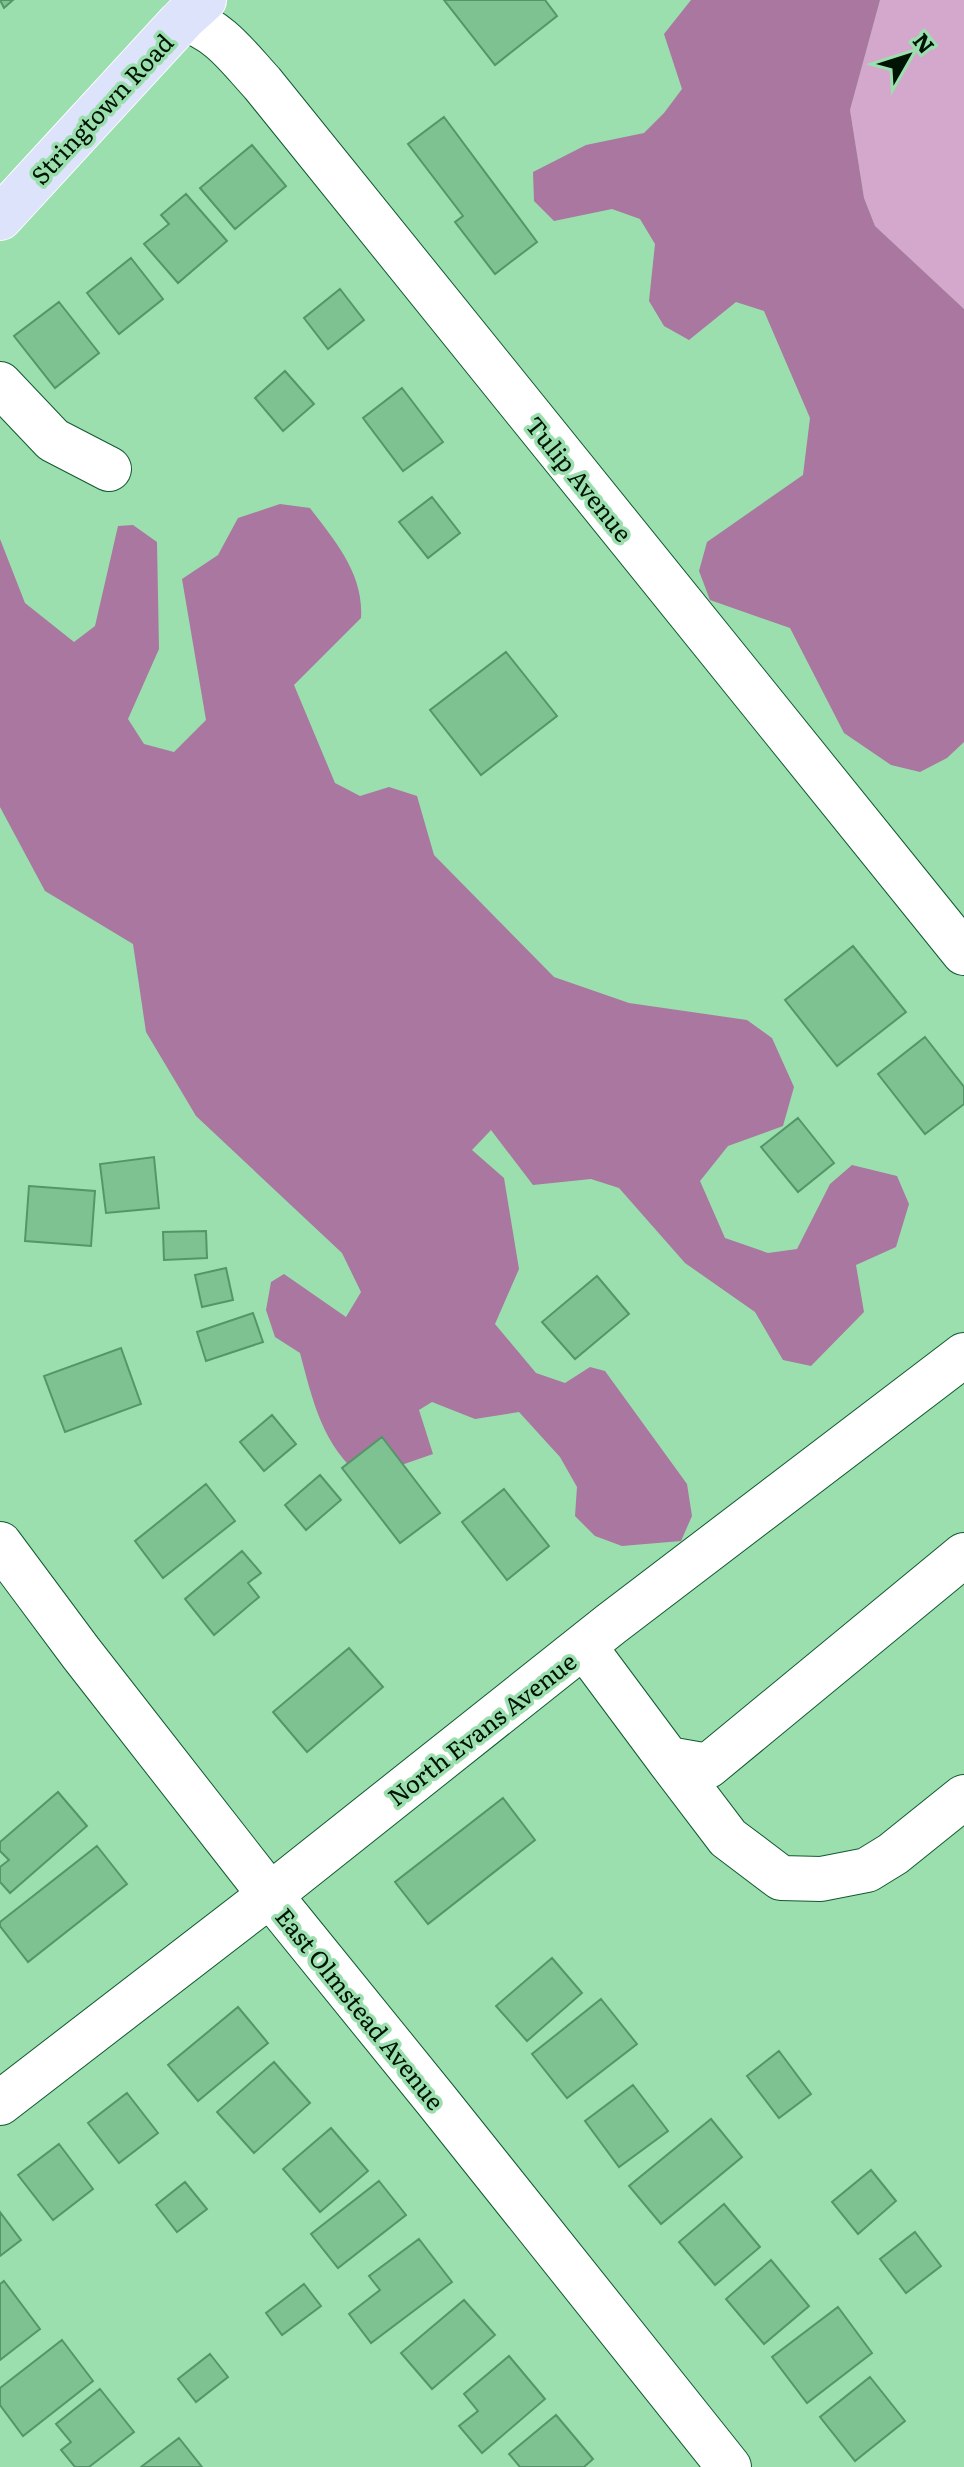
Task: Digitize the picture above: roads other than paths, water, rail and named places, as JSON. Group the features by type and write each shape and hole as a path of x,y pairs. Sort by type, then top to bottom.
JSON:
{"main road":[{"name":"Stringtown Road","path":"0,218 193,10"}],"street":[{"name":"Tulip Avenue","path":"193,10 200,24 219,36 262,83 964,953"},
{"path":"0,384 53,440 109,469"},
{"name":"North Evans Avenue","path":"0,2103 270,1895 584,1646 964,1355"},
{"name":"East Olmstead Avenue","path":"0,1544 270,1895 729,2467"},
{"path":"668,1759 708,1766 964,1555"},
{"path":"584,1646 728,1838 781,1878 821,1879 867,1870 893,1854 964,1797"}]}
